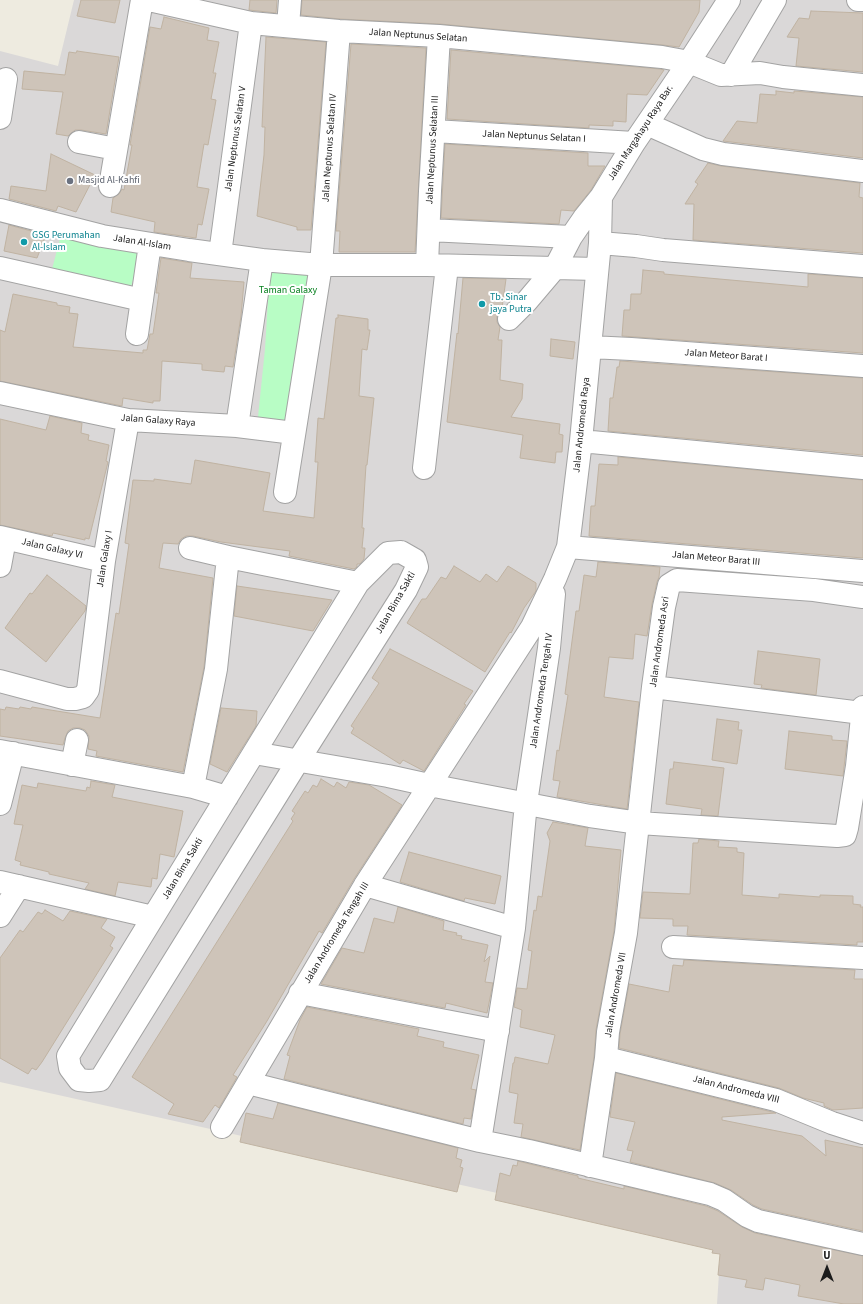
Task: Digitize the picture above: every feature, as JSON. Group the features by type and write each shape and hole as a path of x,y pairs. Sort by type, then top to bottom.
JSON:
{"street":[{"path":"110,186 142,0"},
{"name":"Jalan Neptunus Selatan","path":"149,0 251,23 339,31 439,36 662,57 689,62 721,75 760,73 863,85"},
{"path":"288,26 290,0"},
{"name":"Jalan Margahayu Raya Bar.","path":"509,319 528,301 555,268 571,237 601,197 634,143 729,0"},
{"path":"731,75 774,0"},
{"path":"858,0 863,0"},
{"name":"Jalan Neptunus Selatan V","path":"220,254 251,23"},
{"name":"Jalan Neptunus Selatan IV","path":"321,265 339,31"},
{"name":"Jalan Neptunus Selatan III","path":"424,468 437,265 429,230 439,36"},
{"path":"0,118 6,79"},
{"path":"647,124 713,151 863,171"},
{"name":"Jalan Neptunus Selatan I","path":"434,131 634,143"},
{"path":"79,142 116,149"},
{"name":"Jalan Andromeda Raya","path":"555,579 568,546 596,442 599,348 597,269 600,243 601,197"},
{"name":"Jalan Al-Islam","path":"0,210 102,236 262,260 321,265 437,265 597,269"},
{"path":"429,230 571,237"},
{"path":"600,243 663,250 863,266"},
{"path":"138,334 150,244"},
{"path":"237,426 262,260"},
{"path":"285,492 321,265"},
{"path":"0,268 142,300"},
{"name":"Jalan Meteor Barat I","path":"599,348 863,366"},
{"name":"Jalan Galaxy Raya","path":"0,393 128,420 237,426 294,434"},
{"name":"Jalan Galaxy I","path":"0,681 66,699 75,700 83,697 88,690 104,561 128,420"},
{"path":"596,442 863,468"},
{"path":"0,566 2,538"},
{"name":"Jalan Galaxy VI","path":"2,538 104,561"},
{"name":"Jalan Meteor Barat III","path":"568,546 863,571"},
{"path":"190,548 358,583"},
{"name":"Jalan Bima Sakti","path":"401,552 415,560 417,567 406,590 100,1080 79,1080 70,1068 68,1056 358,583 388,553 401,552"},
{"path":"193,787 216,669 228,557"},
{"name":"Jalan Andromeda Tengah III","path":"222,1127 365,885 532,627 555,579"},
{"name":"Jalan Andromeda Tengah IV","path":"480,1141 514,928 526,803 549,648 555,579"},
{"name":"Jalan Andromeda Asri","path":"639,823 654,687 666,595 669,585 677,580 814,590 863,597"},
{"path":"254,753 388,776 590,816 639,823 837,836 845,835 857,766 862,710 654,687"},
{"path":"72,765 77,740"},
{"path":"0,804 6,752 193,787 227,797"},
{"name":"Jalan Andromeda VII","path":"590,1166 606,1058 608,1032 626,933 639,823"},
{"path":"0,916 10,884 153,917"},
{"path":"365,885 514,928"},
{"path":"673,947 863,958"},
{"path":"300,993 498,1031"},
{"name":"Jalan Andromeda VIII","path":"606,1058 776,1100 832,1123 863,1132"},
{"path":"248,1083 480,1141 710,1194 724,1200 747,1216 758,1221 863,1244"}],"shaded area":[{"path":"74,0 863,0 863,1304 717,1304 721,1243 0,1082 0,51 58,66"}],"green space":[{"path":"61,235 141,253 129,293 51,273"},
{"name":"Taman Galaxy","path":"270,267 309,273 289,423 258,417 265,349"}],"building":[{"path":"81,0 120,0 115,23 77,16"},
{"path":"250,0 277,0 276,13 249,10"},
{"path":"302,0 700,0 699,12 679,47 440,24 340,19 301,15"},
{"path":"811,11 863,13 863,72 796,66 799,38 787,37 799,18 809,19"},
{"path":"164,17 209,28 207,40 219,42 213,73 216,73 211,99 216,100 208,145 204,144 197,187 209,189 202,225 198,224 196,238 154,232 155,222 111,212 113,198 119,194 122,189 124,190 150,27 161,29"},
{"path":"266,37 326,42 311,230 297,230 297,227 257,216 264,155 265,127 262,127"},
{"path":"351,44 426,48 415,252 339,252 340,231 336,231"},
{"path":"451,50 664,70 647,95 627,94 626,122 613,121 613,126 589,125 589,128 447,119"},
{"path":"77,51 119,57 106,134 75,130 68,136 56,134 63,92 22,89 24,71 65,75 69,52 76,53"},
{"path":"776,91 794,93 794,91 863,97 863,158 723,141 737,121 757,123 760,94 776,95"},
{"path":"445,144 588,153 588,166 605,166 591,190 574,211 561,210 559,224 441,218"},
{"name":"Masjid Al-Kahfi","path":"51,154 95,175 76,212 58,206 56,211 9,199 11,186 46,191"},
{"path":"708,163 721,166 860,183 859,197 863,198 863,253 693,240 694,204 685,204 698,184 695,182"},
{"name":"GSG Perumahan Al-Islam","path":"9,225 46,235 37,258 4,251"},
{"path":"161,258 192,263 190,278 244,282 241,316 233,367 225,366 224,372 202,370 202,364 162,361 160,401 153,401 153,403 123,398 122,406 0,381 0,330 5,332 13,294 70,307 69,313 78,314 73,347 143,353 143,350 147,350 150,334 153,334 159,293 156,293"},
{"path":"643,270 664,272 664,274 808,287 808,274 863,278 863,353 622,336 624,310 630,310 631,294 641,294"},
{"path":"463,278 506,279 502,308 497,316 497,322 500,327 498,340 502,340 500,380 523,384 522,399 511,417 560,424 559,434 563,435 562,452 556,452 555,463 520,458 523,435 447,422 457,333 458,334"},
{"path":"338,315 368,319 368,330 370,330 367,350 362,349 359,396 374,398 366,465 362,528 364,528 362,548 365,548 364,559 360,564 357,564 357,567 354,569 289,556 290,551 221,542 193,536 186,536 181,539 178,544 163,543 159,568 213,578 204,667 183,772 96,756 97,751 88,749 89,736 85,730 80,728 73,728 68,731 63,745 0,736 0,709 5,710 6,707 31,709 32,707 100,718 116,613 119,614 129,544 125,543 133,480 154,481 154,479 191,484 195,460 270,473 263,511 314,518 318,462 315,462 318,418 324,419 336,318 338,318"},
{"path":"551,339 575,342 573,359 550,356"},
{"path":"620,361 863,378 863,455 608,431 610,398 613,398 617,367 619,367"},
{"path":"50,416 82,423 81,433 89,435 88,440 109,445 106,461 108,462 89,539 85,538 85,540 53,533 52,536 0,525 0,419 46,430"},
{"path":"618,457 863,480 863,558 589,536 591,506 595,506 599,464 618,465"},
{"path":"598,562 660,567 647,636 635,634 633,659 609,657 604,697 639,702 627,809 557,797 560,781 553,780 557,750 559,751 568,695 565,694 576,611 579,611 584,575 596,577"},
{"path":"454,566 480,582 486,574 497,582 508,566 536,583 536,591 524,608 511,633 510,632 485,672 407,623 422,599 426,599 441,577 446,579"},
{"path":"47,575 86,606 85,611 46,662 5,628 30,593 32,594"},
{"path":"237,586 332,600 313,631 234,616"},
{"path":"390,649 473,691 464,704 466,705 424,771 403,760 400,764 351,733 354,728 351,726 379,683 372,678"},
{"path":"758,651 820,659 816,695 761,688 762,685 754,684"},
{"path":"221,708 257,711 256,726 227,772 210,764"},
{"path":"717,719 739,722 738,730 742,730 737,764 712,760"},
{"path":"789,731 832,736 832,740 847,741 843,776 785,769"},
{"path":"674,762 724,768 718,816 701,815 702,809 666,804 670,769 673,769"},
{"path":"321,779 334,787 337,782 346,788 349,782 369,785 402,805 354,879 322,933 319,931 267,1021 233,1075 237,1077 219,1108 215,1105 203,1122 168,1114 174,1104 132,1077 293,821 291,819 295,813 292,811 305,791 308,793 313,785 317,787"},
{"path":"91,781 115,785 112,797 183,811 174,857 160,854 157,879 152,878 151,887 118,882 115,896 85,889 89,883 49,874 49,872 20,865 21,862 15,860 23,825 14,824 22,785 37,788 38,783 86,791 87,787 90,788"},
{"path":"553,822 588,828 585,846 621,850 614,931 596,1030 594,1057 580,1150 521,1137 523,1124 514,1123 518,1094 509,1092 515,1057 548,1064 555,1035 520,1027 522,1010 514,1007 517,988 527,989 532,951 528,950 534,910 536,911 538,896 542,897 550,841 547,833"},
{"path":"699,839 719,841 718,847 737,848 737,852 744,853 742,895 779,898 779,894 820,897 820,895 853,896 853,904 861,905 860,907 863,907 863,942 857,942 857,945 687,935 688,926 673,926 673,919 640,918 643,892 690,894 693,843 698,843"},
{"path":"409,852 501,876 495,904 465,898 464,901 400,882"},
{"path":"398,907 444,921 443,930 457,933 456,935 462,936 461,939 488,945 484,962 490,956 485,982 493,983 487,1013 446,1003 445,1008 321,984 342,948 364,953 374,918 394,923"},
{"path":"45,910 63,921 70,911 107,919 101,928 115,937 110,946 113,948 42,1062 36,1070 32,1068 28,1074 0,1058 0,958 20,930 23,932 38,912 42,914"},
{"path":"684,960 855,970 854,979 863,979 863,1108 833,1110 824,1106 824,1103 803,1098 779,1088 619,1048 629,984 669,992 673,965 683,966"},
{"path":"307,1007 419,1029 417,1036 444,1042 443,1047 479,1055 471,1089 476,1090 471,1119 464,1118 463,1124 284,1079 290,1056 287,1055 300,1020"},
{"path":"616,1073 776,1113 722,1117 722,1120 802,1136 826,1156 825,1140 863,1148 863,1231 762,1209 753,1205 731,1190 715,1183 630,1162 633,1151 627,1150 635,1122 610,1117"},
{"path":"278,1103 458,1148 456,1158 462,1160 460,1167 463,1168 457,1192 240,1142 246,1113 273,1119"},
{"path":"518,1161 578,1176 578,1178 624,1189 624,1186 706,1206 718,1211 742,1227 755,1233 863,1256 863,1304 844,1304 798,1296 800,1285 765,1278 763,1290 745,1287 747,1280 718,1275 720,1254 712,1253 713,1250 495,1200 500,1173 510,1176 513,1165 517,1166"}],"place":[{"name":"Masjid Al-Kahfi","path":"70,181"},
{"name":"GSG Perumahan Al-Islam","path":"24,242"},
{"name":"Tb. Sinar jaya Putra","path":"482,304"}]}
